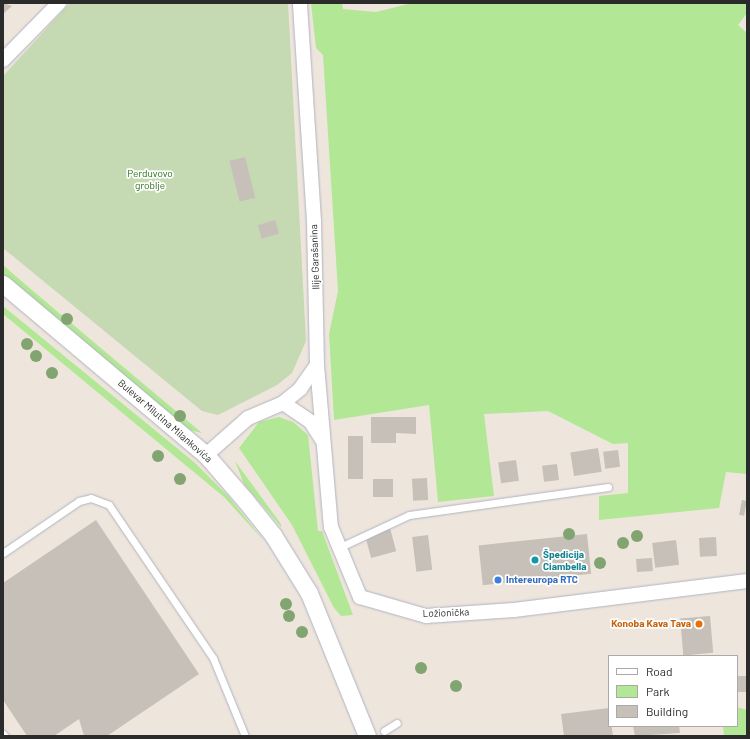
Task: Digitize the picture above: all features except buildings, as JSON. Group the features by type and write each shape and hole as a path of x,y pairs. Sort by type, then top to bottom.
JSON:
{"street":[{"path":"3,60 59,3"},
{"name":"Ilije Garašanina","path":"300,3 314,221 317,365"},
{"name":"Bulevar Milutina Milankovića","path":"3,284 206,455 273,535 319,614 367,736"},
{"path":"206,455 248,418 283,404 300,389 317,365"},
{"name":"Ložionička","path":"317,365 328,508 337,549 360,597 426,616 514,610 747,581"},
{"path":"283,404 310,421 324,444"}],"lane":[{"path":"337,549 409,515 608,487"},
{"path":"3,553 79,501 91,498 109,505 213,658 245,736"},
{"path":"384,731 397,723"}],"green space":[{"name":"Perduvovo groblje","path":"70,3 288,3 306,341 292,373 277,385 218,415 202,411 3,248 3,76"},
{"path":"311,3 342,3 343,9 376,12 412,3 747,3 747,13 738,25 747,33 747,474 726,472 719,508 599,520 599,496 628,493 628,443 613,444 548,411 484,414 494,496 438,502 429,405 334,420 329,334 338,291 323,55 316,48"},
{"path":"3,265 202,433 185,429 3,274"},
{"path":"3,306 194,462 229,497 263,540 224,497 3,314"},
{"path":"279,417 293,422 308,435 318,531 322,531 353,615 341,616 334,608 292,525 239,448 259,422"},
{"path":"235,461 281,524 281,527 244,484"},
{"path":"738,707 747,710 747,736 724,736 723,727 738,727"}],"place":[{"name":"Špedicija Ciambella","path":"535,560"},
{"name":"Intereuropa RTC","path":"498,580"},
{"name":"Konoba Kava Tava","path":"699,624"}]}
